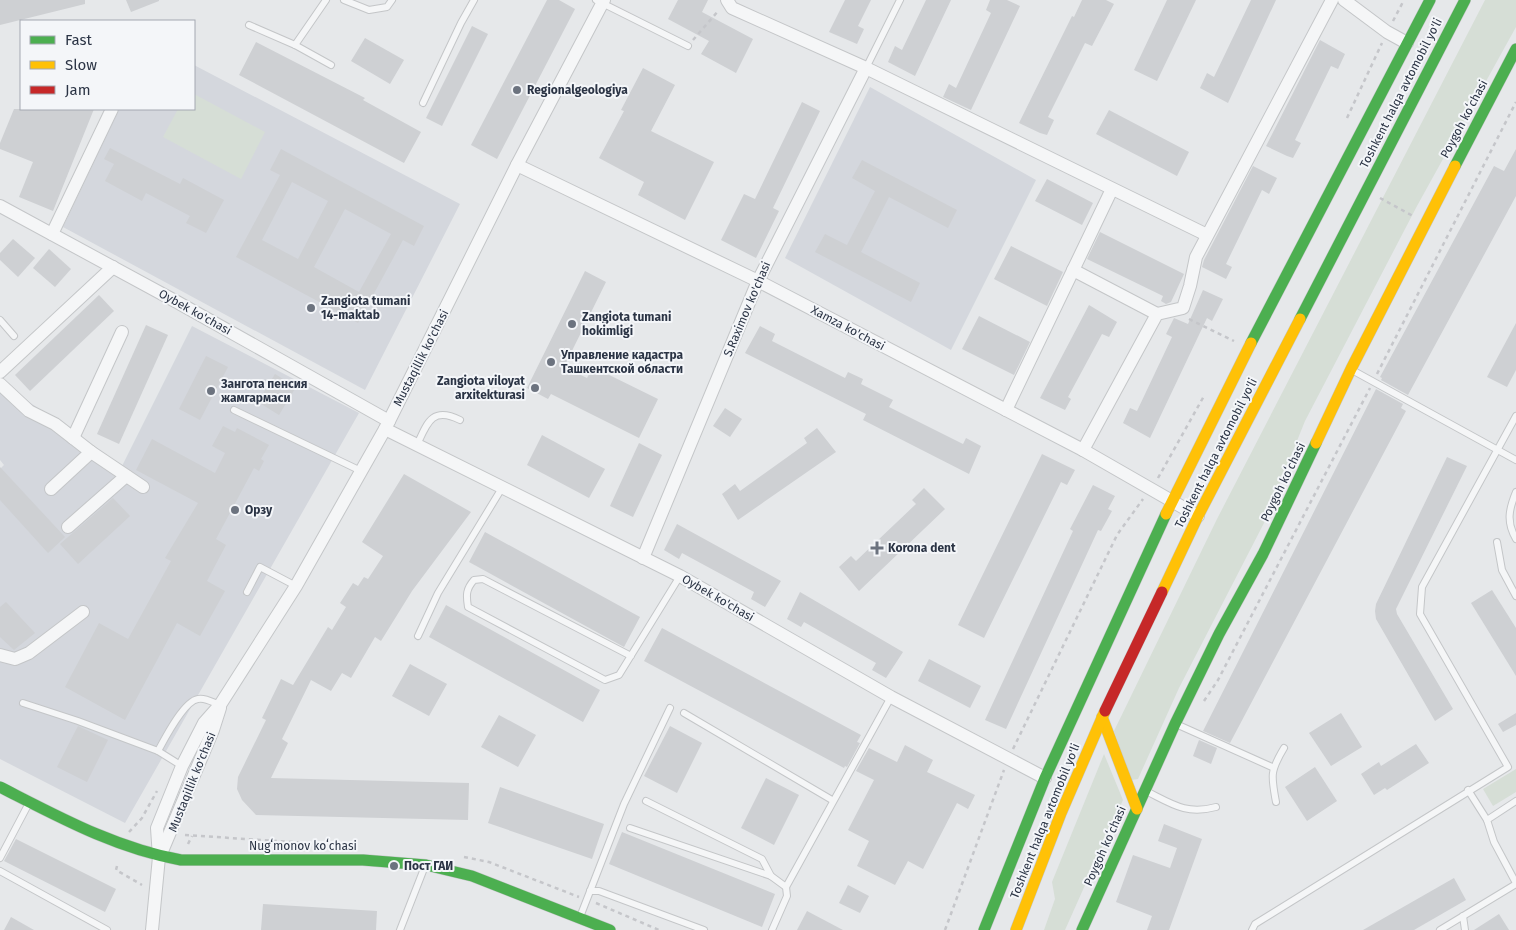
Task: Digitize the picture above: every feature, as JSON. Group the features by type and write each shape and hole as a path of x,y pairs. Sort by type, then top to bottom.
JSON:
{"main road":[{"name":"Toshkent halqa avtomobil yo'li","path":"984,930 1045,778 1172,501 1268,310 1430,0"},
{"name":"Toshkent halqa avtomobil yo'li","path":"1016,930 1061,813 1102,717 1198,516 1464,0"},
{"name":"Poygoh koʻchasi","path":"1082,930 1175,724 1219,634 1263,554 1351,369 1425,222 1516,49"},
{"path":"1102,717 1136,809"},
{"name":"Nugʻmonov koʻchasi","path":"0,787 110,843 159,857 181,860 363,860 426,865 472,876 610,930"}],"street":[{"path":"1073,270 1157,314 1174,312 1183,308 1196,257 1332,0"},
{"path":"1344,0 1387,32 1407,43"},
{"name":"Mustaqillik ko'chasi","path":"152,930 159,857 157,828 182,766 204,723 220,705 296,586 387,425 601,1"},
{"path":"727,1 732,8 866,68 1207,235"},
{"name":"S.Raximov ko'chasi","path":"644,558 758,281 866,68"},
{"path":"52,234 112,110"},
{"name":"Xamza ko'chasi","path":"518,165 758,281 1083,450 1198,516"},
{"path":"1006,410 1112,189"},
{"name":"Oybek ko'chasi","path":"0,206 113,267 387,425 417,445 680,576 891,697 1045,778"},
{"path":"0,372 113,267"},
{"path":"1083,450 1157,314"},
{"path":"73,438 122,332"},
{"path":"0,384 29,411 55,424 90,452 143,487"},
{"path":"51,489 90,452"},
{"path":"68,528 126,476"},
{"path":"0,655 15,659 28,653 83,612"},
{"name":"Mustaqillik ko'chasi","path":"159,857 172,832 213,730 220,705"}],"lane":[{"path":"295,45 326,0"},
{"path":"344,0 369,10 387,7 392,0"},
{"path":"423,102 474,0"},
{"path":"866,68 900,0"},
{"path":"601,1 688,46"},
{"path":"249,25 295,45 331,64"},
{"path":"0,320 14,336"},
{"path":"1351,369 1516,460"},
{"path":"234,410 361,471"},
{"path":"417,445 428,420 436,416 450,415 460,420"},
{"path":"1252,930 1255,924 1468,790 1508,767 1420,614 1422,587 1516,416"},
{"path":"418,636 438,593 502,488"},
{"path":"1516,492 1508,514 1516,539"},
{"path":"1497,542 1502,570 1516,596"},
{"path":"247,592 260,567 296,586"},
{"path":"631,656 484,579 474,580 468,588 466,596 468,607 605,680 619,675 631,656 680,576"},
{"path":"772,930 786,896 786,887 832,800 891,697"},
{"path":"158,751 177,719 192,700 200,698 220,705"},
{"path":"22,703 78,720 158,751 182,766"},
{"path":"580,918 624,804 670,708"},
{"path":"684,713 832,800"},
{"path":"1175,724 1272,766"},
{"path":"1276,802 1271,777 1272,766 1284,748"},
{"path":"1440,930 1516,883 1494,842 1487,820 1468,790"},
{"path":"1144,791 1176,806 1199,811 1216,807"},
{"path":"646,801 762,859 771,876"},
{"path":"1487,820 1516,801"},
{"path":"0,858 30,802"},
{"path":"630,828 771,876 786,887"},
{"path":"400,930 426,865"},
{"path":"0,871 107,930"},
{"path":"590,891 599,891 704,930"},
{"path":"1464,916 1465,930"}],"path":[{"path":"1345,122 1404,0"},
{"path":"688,46 727,1"},
{"path":"1202,704 1218,680 1516,102"},
{"path":"1366,191 1425,222"},
{"path":"1174,312 1234,341 1230,349"},
{"path":"945,930 1008,759 1117,535 1151,488 1206,391"},
{"path":"126,833 139,823 160,786"},
{"path":"188,844 192,836"},
{"path":"117,866 116,870 142,885"}],"shaded area":[{"path":"1485,0 1516,0 1516,27 1417,206 1305,421 1264,523 1179,688 1138,779 1131,780 1114,731 1217,519"},
{"name":"Zangiota tumani 14-maktab","path":"195,66 460,204 365,390 63,227 119,110 195,110"},
{"path":"870,87 1036,180 951,350 785,258"},
{"path":"195,95 265,132 241,179 163,137 177,110 195,110"},
{"path":"192,326 359,413 125,823 0,759 0,469 4,465 0,460 0,382 122,466"},
{"path":"1104,754 1123,800 1065,930 1044,930 1055,899 1052,882"},
{"path":"1516,769 1516,792 1493,806 1483,789"}],"building":[{"path":"0,0 85,0 85,4 0,25"},
{"path":"126,0 159,0 159,1 131,12"},
{"path":"547,0 559,0 575,9 497,159 471,145"},
{"path":"678,0 708,0 702,12 753,39 736,73 701,54 709,41 668,19"},
{"path":"845,0 871,0 858,26 864,29 857,44 829,32"},
{"path":"926,0 951,0 915,76 888,62 895,46 902,50"},
{"path":"990,0 1007,0 1020,6 971,110 943,97 949,84 956,88 991,13 986,10"},
{"path":"1082,0 1106,0 1114,4 1092,46 1085,43 1048,117 1054,120 1047,135 1040,133 1019,123 1072,16 1074,17"},
{"path":"1167,0 1196,0 1157,81 1134,70"},
{"path":"1251,0 1276,0 1228,103 1200,88 1207,73 1214,77"},
{"path":"472,26 488,34 442,126 426,118"},
{"path":"365,38 404,60 390,84 351,61"},
{"path":"1320,40 1345,54 1338,69 1331,66 1295,140 1301,143 1293,158 1266,146"},
{"path":"256,42 365,98 363,100 421,132 404,163 239,75"},
{"path":"643,68 675,85 651,131 714,162 685,220 638,195 644,182 599,158 624,111 621,110"},
{"path":"802,102 820,111 773,208 779,211 756,258 721,240 744,194 755,199"},
{"path":"14,109 94,110 53,211 19,197 33,162 0,149 0,143"},
{"path":"1109,110 1189,152 1177,176 1096,134"},
{"path":"110,148 180,184 183,178 224,200 206,233 186,223 190,216 146,193 142,201 105,181 114,164 104,159"},
{"path":"281,149 424,226 414,246 403,240 358,323 236,257 280,175 270,170","holes":["292,182 328,201 298,259 262,240","345,209 391,234 359,292 314,267"]},
{"path":"1516,149 1516,196 1408,395 1381,380 1382,378 1380,377 1494,166 1504,171"},
{"path":"862,160 957,210 948,228 889,197 861,252 920,283 911,302 815,252 825,234 847,245 875,191 852,178"},
{"path":"1253,166 1277,178 1269,194 1262,190 1226,264 1232,267 1226,279 1202,267"},
{"path":"1047,179 1093,203 1082,225 1035,201"},
{"path":"1100,232 1184,274 1171,302 1166,304 1161,301 1163,296 1087,259"},
{"path":"13,239 35,258 18,277 0,260 0,253"},
{"path":"1011,246 1063,272 1047,306 994,279"},
{"path":"49,249 71,269 55,287 33,268"},
{"name":"Zangiota tumani hokimligi","path":"585,271 606,282 564,367 587,378 593,367 658,399 639,438 551,394 548,399 527,388"},
{"path":"1203,290 1223,299 1212,321 1207,318 1150,438 1123,423 1130,408 1137,411 1172,337 1166,334 1174,318 1188,324"},
{"path":"99,295 114,311 30,391 15,375"},
{"path":"1089,305 1117,322 1109,337 1102,334 1068,397 1071,399 1065,410 1040,398"},
{"path":"979,316 1030,342 1014,375 962,349"},
{"path":"1516,323 1516,370 1507,387 1487,377"},
{"path":"146,325 168,335 119,444 97,434"},
{"path":"760,326 775,334 772,341 845,378 848,372 863,379 861,384 893,400 889,407 963,444 966,438 981,446 969,474 863,420 866,414 745,353"},
{"path":"206,356 228,367 200,420 179,409"},
{"path":"275,374 296,387 279,415 258,402"},
{"path":"1376,389 1403,404 1401,408 1406,411 1230,743 1203,731"},
{"path":"725,408 742,419 730,437 713,426"},
{"path":"223,426 235,432 237,428 269,445 261,459 264,461 259,471 254,468 216,539 226,545 207,581 225,591 200,636 177,623 125,720 65,687 99,623 128,639 171,561 165,558 198,503 136,470 152,439 215,473 225,453 212,446"},
{"path":"817,428 836,452 738,520 722,494 735,484 740,491 807,443 804,438"},
{"path":"542,435 605,469 589,498 527,465"},
{"path":"639,443 662,455 633,517 610,506"},
{"path":"1042,454 1075,470 1067,485 1061,482 984,638 958,625"},
{"path":"1447,457 1467,466 1396,609 1397,614 1453,709 1435,721 1376,619 1375,611 1376,604"},
{"path":"0,467 65,537 48,553 0,500"},
{"path":"404,474 471,512 412,591 381,641 375,637 351,678 342,673 331,691 311,680 282,739 288,743 271,778 469,783 468,820 256,815 242,800 237,789 238,777 266,720 262,718 281,679 293,685 328,627 332,630 346,607 340,603 353,583 358,586 364,577 368,579 383,556 362,542"},
{"path":"1093,485 1115,496 1108,509 1112,511 1101,531 1098,530 1006,729 985,720 1073,531 1070,529"},
{"path":"924,488 945,509 859,591 839,567 851,556 856,561 916,504 912,500"},
{"path":"113,498 130,516 78,564 60,544"},
{"path":"677,524 781,581 765,607 751,599 754,592 682,553 679,559 664,550"},
{"path":"485,532 640,617 624,647 469,562"},
{"path":"1492,590 1516,628 1516,676 1471,603"},
{"path":"800,592 903,652 886,678 872,670 876,663 804,622 801,627 787,619"},
{"path":"6,602 35,633 14,650 0,637 0,607"},
{"path":"446,605 600,690 583,722 429,637"},
{"path":"662,628 861,735 857,742 860,743 847,767 845,766 844,768 644,661"},
{"path":"929,659 981,686 970,708 918,681"},
{"path":"410,664 447,684 429,716 392,696"},
{"path":"1341,713 1362,747 1331,766 1309,733"},
{"path":"1516,713 1516,725 1503,732 1498,724"},
{"path":"499,715 536,735 518,767 481,747"},
{"path":"78,726 108,740 87,782 57,767"},
{"path":"670,726 702,743 677,793 644,776"},
{"path":"1199,740 1217,748 1211,764 1193,756"},
{"path":"1416,744 1429,763 1387,790 1385,788 1374,795 1361,774 1379,762 1381,766"},
{"path":"905,745 933,760 927,772 975,795 968,809 957,803 923,869 908,861 895,885 857,866 869,841 848,830 874,780 856,771 869,748 897,762"},
{"path":"1315,767 1337,801 1307,821 1285,787"},
{"path":"766,778 799,795 774,845 741,828"},
{"path":"500,787 604,824 592,859 488,823"},
{"path":"1164,824 1202,839 1169,930 1147,930 1152,916 1116,902 1133,855 1170,868 1177,848 1158,841"},
{"path":"622,832 775,894 762,927 609,864"},
{"path":"16,839 116,889 105,912 4,861"},
{"path":"1454,878 1466,900 1414,930 1363,930"},
{"path":"848,885 869,896 860,913 839,903"},
{"path":"263,904 377,911 376,930 261,930"},
{"path":"807,911 843,930 797,930"},
{"path":"1499,914 1509,930 1474,930"},
{"path":"11,917 34,930 4,930"}],"traffic: fast":[{"path":"1251,343 1430,0"},
{"path":"1300,319 1465,0"},
{"path":"1455,166 1516,49"},
{"path":"1082,930 1175,724 1219,634 1263,554 1316,443"},
{"path":"984,930 1045,778 1166,514"},
{"path":"0,787 110,840 157,855 181,860 363,860 426,865 472,876 610,930"}],"traffic: slow":[{"path":"1316,443 1351,369 1455,166"},
{"path":"1162,592 1198,516 1300,319"},
{"path":"1166,514 1251,343"},
{"path":"1016,930 1061,813 1105,711"},
{"path":"1102,717 1137,809"}],"traffic: jam":[{"path":"1105,711 1162,592"}],"place":[{"name":"Regionalgeologiya","path":"517,90"},
{"name":"Zangiota tumani 14-maktab","path":"311,308"},
{"name":"Zangiota tumani hokimligi","path":"572,324"},
{"name":"Управление кадастра Ташкентской области","path":"551,362"},
{"name":"Zangiota viloyat arxitekturasi","path":"535,388"},
{"name":"Зангота пенсия жамгармаси","path":"211,391"},
{"name":"Орзу","path":"235,510"},
{"name":"Korona dent","path":"877,548"},
{"name":"Пост ГАИ","path":"394,866"}]}
